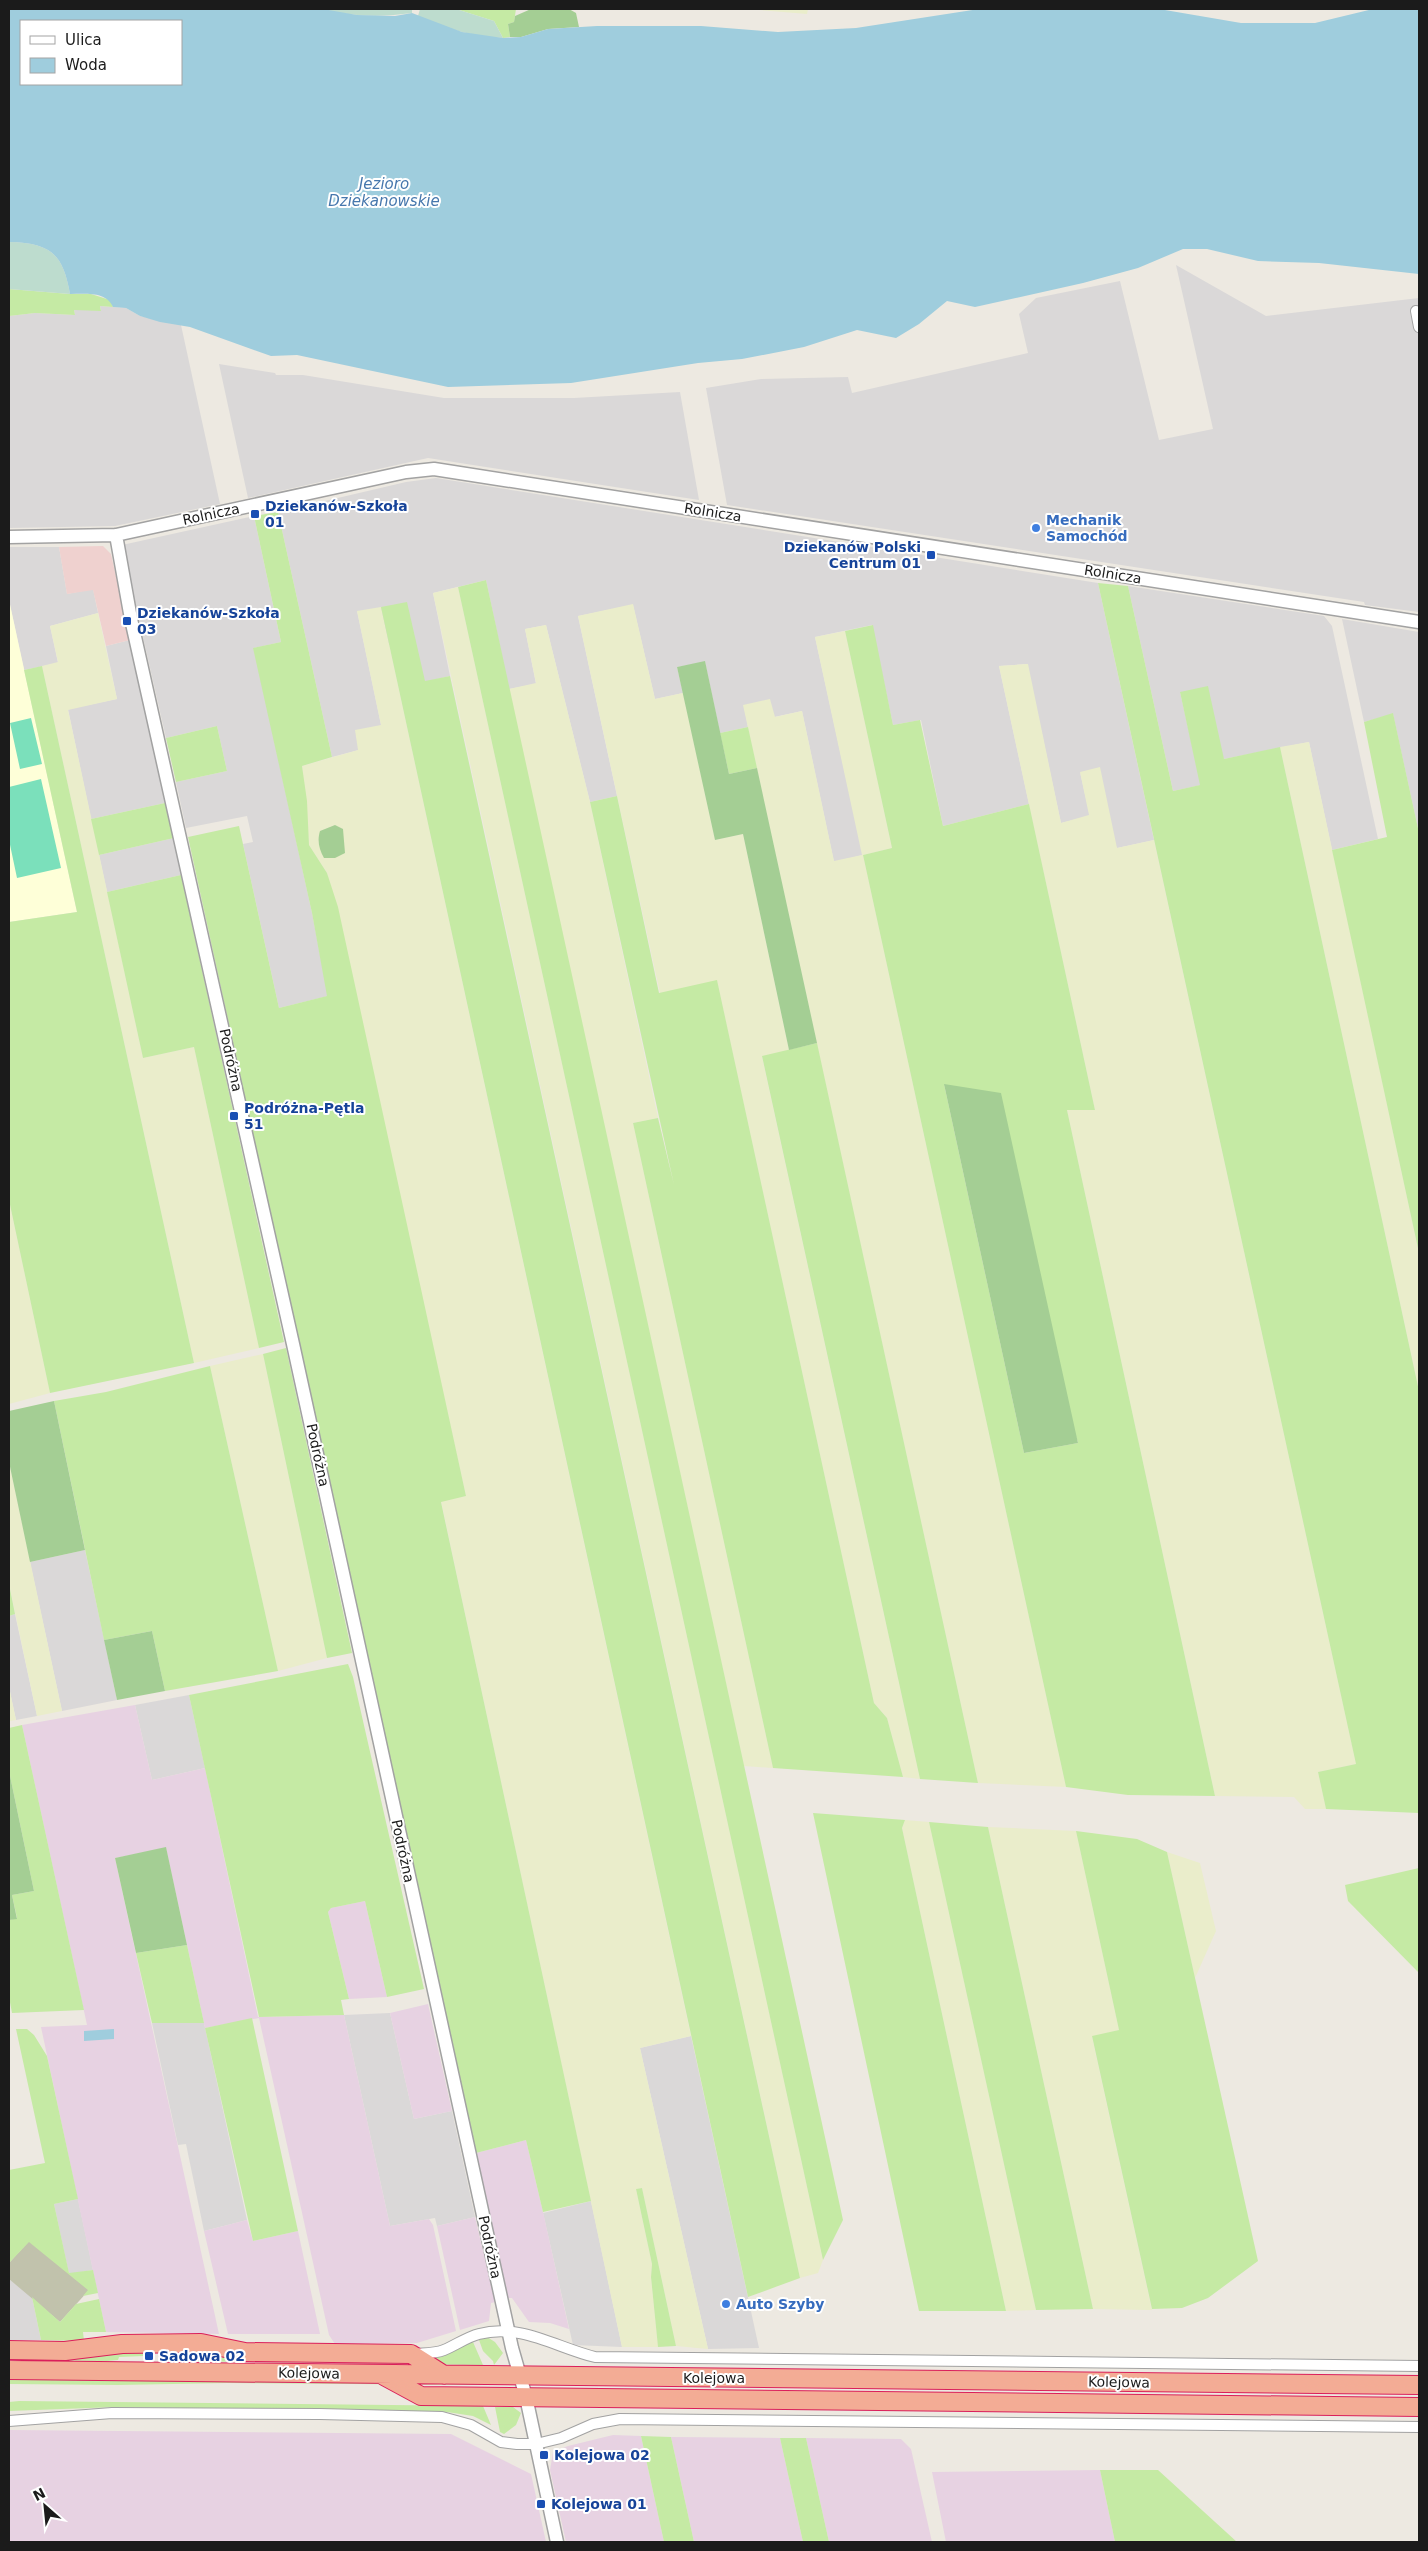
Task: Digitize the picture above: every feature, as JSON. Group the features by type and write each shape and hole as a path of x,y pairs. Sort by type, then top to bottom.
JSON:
{"highway":[{"path":"9,2350 65,2351 122,2344 200,2343 245,2352 412,2354 444,2375"},
{"name":"Kolejowa","path":"9,2370 1419,2386"},
{"name":"Kolejowa","path":"381,2374 421,2396 1419,2407"}],"street":[{"path":"1416,312 1419,327"},
{"name":"Rolnicza","path":"9,537 116,535 406,472 434,469 1419,622"},
{"name":"Podróżna","path":"116,535 131,619 289,1325 509,2332 526,2397 557,2542"},
{"path":"412,2354 443,2350 480,2334 509,2332 530,2335 576,2352 604,2357 1419,2366"},
{"path":"9,2421 112,2414 423,2417 454,2419 471,2425 501,2442 536,2444 561,2438 593,2424 620,2418 1419,2427"}],"shaded area":[{"path":"323,9 412,9 412,13 367,16 344,14"},
{"path":"420,9 456,9 494,21 503,38 470,34 438,24 418,16"},
{"path":"748,9 808,9 807,14"},
{"path":"9,242 35,245 53,253 63,269 70,294 9,289"},
{"path":"1176,265 1266,316 1419,298 1419,612 727,505 706,388 761,379 848,377 852,393 1028,353 1019,314 1036,298 1120,281 1159,440 1213,429"},
{"path":"100,306 126,308 140,316 181,325 220,504 115,526 9,528 9,316 35,313 75,315 74,310 101,310"},
{"path":"219,364 275,373 276,375 303,375 444,398 574,398 680,392 699,500 428,458 248,498"},
{"path":"436,478 1098,583 1154,840 1117,848 1080,772 1090,816 1061,823 1027,664 999,666 1029,804 943,826 921,720 893,725 872,625 815,637 863,855 834,862 802,711 774,717 744,705 748,727 720,733 705,662 677,667 683,693 655,699 633,605 578,616 617,796 590,802 546,625 525,629 536,684 509,689 486,580 433,593 450,676 425,682 357,611 381,725 359,750 332,757 278,512 406,482"},
{"path":"254,516 281,642 254,648 312,913 328,996 279,1008 243,844 253,842 247,816 186,828 176,782 227,771 217,726 166,738 122,545"},
{"path":"103,546 111,554 130,640 106,646 93,590 67,594 59,547"},
{"path":"9,547 59,547 67,594 93,589 98,613 50,626 58,663 24,670 9,600"},
{"path":"1128,586 1324,616 1332,626 1378,839 1332,850 1309,742 1224,759 1180,692 1201,785 1173,791"},
{"path":"458,587 823,2260 818,2273 800,2278 433,593"},
{"path":"9,600 77,912 9,922"},
{"path":"633,604 655,699 683,693 715,840 743,834 789,1050 762,1057 920,1779 903,1777 887,1718 874,1703 717,981 660,993 578,616"},
{"path":"381,607 691,2036 640,2048 708,2349 676,2346 642,2188 636,2189 652,2264 651,2277 658,2347 622,2347 441,1501 466,1496 327,873 309,845 302,766 358,750 355,730 381,725 357,611"},
{"path":"98,613 117,699 68,710 143,1058 194,1047 259,1348 194,1363 42,666 58,662 50,626"},
{"path":"1342,619 1419,632 1419,833 1393,714 1364,722"},
{"path":"546,625 590,802 658,1118 633,1123 773,1768 744,1766 509,689 536,683 525,629"},
{"path":"845,631 892,848 863,855 1066,1787 978,1783 743,705 770,699 775,717 802,711 834,861 862,855 815,637"},
{"path":"130,640 165,803 91,819 68,709 117,699 106,646"},
{"path":"1028,664 1061,823 1089,815 1080,772 1100,767 1117,848 1154,840 1356,1764 1318,1772 1326,1809 1305,1809 1294,1797 1215,1796 1067,1110 1095,1110 999,666"},
{"path":"1309,742 1419,1253 1419,1391 1280,747"},
{"path":"174,838 181,875 107,892 99,855"},
{"path":"9,1200 50,1393 9,1404"},
{"path":"263,1354 327,1658 278,1671 210,1366"},
{"path":"9,1462 62,1711 37,1716 9,1584"},
{"path":"85,1550 117,1700 62,1711 30,1562"},
{"path":"15,1614 37,1716 16,1720 9,1687 9,1616"},
{"path":"9,1687 16,1720 9,1721"},
{"path":"189,1695 205,1768 152,1780 135,1705"},
{"path":"135,1705 152,1780 205,1768 258,2017 344,2015 390,2226 429,2219 433,2225 456,2331 417,2343 335,2344 329,2335 259,2018 205,2028 166,1848 115,1858 219,2334 106,2332 41,2027 87,2025 22,1725"},
{"path":"905,1820 929,1822 1036,2310 1006,2311 902,1828"},
{"path":"988,1827 1076,1831 1119,2030 1092,2037 1152,2310 1093,2309"},
{"path":"1167,1852 1200,1863 1216,1931 1195,1978"},
{"path":"365,1901 387,1997 349,1999 328,1912 331,1908"},
{"path":"428,2004 452,2111 414,2119 390,2013"},
{"path":"390,2013 414,2119 452,2111 475,2217 437,2226 435,2218 390,2226 344,2015"},
{"path":"152,2023 204,2023 247,2220 204,2231 186,2144 178,2145"},
{"path":"691,2036 759,2348 708,2349 640,2048"},
{"path":"526,2140 569,2329 550,2323 529,2322 512,2298 508,2298 476,2153"},
{"path":"78,2199 93,2270 69,2274 54,2204"},
{"path":"591,2201 622,2347 573,2345 543,2213"},
{"path":"475,2217 495,2302 491,2303 489,2321 460,2330 437,2226"},
{"path":"247,2220 253,2241 298,2231 320,2334 228,2334 204,2231"},
{"path":"29,2241 89,2290 60,2322 9,2279 9,2263"},
{"path":"9,2279 32,2297 41,2340 9,2340"},
{"path":"9,2430 451,2434 531,2474 546,2542 9,2542"},
{"path":"613,2435 641,2436 664,2542 566,2542 550,2470 553,2452 568,2446"},
{"path":"671,2437 780,2438 803,2542 694,2542"},
{"path":"806,2438 901,2439 911,2449 932,2542 829,2542"},
{"path":"1100,2470 1115,2542 946,2542 932,2472"}],"green space":[{"path":"456,9 516,9 514,22 508,24 510,37 503,38 494,21"},
{"path":"531,9 569,9 576,13 579,27 548,29 521,37 510,37 508,24 514,22 515,16"},
{"path":"9,289 91,294 110,300 113,307 100,306 101,311 74,310 75,315 35,313 9,316"},
{"path":"278,512 332,757 302,766 307,801 309,845 327,873 338,907 466,1496 441,1502 591,2201 543,2212 526,2140 476,2153 188,837 239,826 279,1008 327,996 312,913 253,648 281,642 254,516"},
{"path":"486,580 843,2220 823,2260 458,587"},
{"path":"1098,583 1128,586 1173,791 1200,785 1180,692 1208,686 1224,759 1280,747 1419,1391 1419,1813 1326,1809 1318,1772 1356,1764"},
{"path":"407,602 425,681 450,676 800,2278 748,2297 381,607"},
{"path":"873,625 893,725 920,720 943,826 1029,804 1095,1110 1067,1110 1215,1796 1128,1795 1066,1787 863,855 892,848 845,631","holes":["944,1084 1078,1443 1024,1453"]},
{"path":"705,661 729,774 757,768 817,1043 789,1050 743,834 715,840 677,667"},
{"path":"42,666 194,1363 50,1393 9,1200 9,922 77,912 24,670"},
{"path":"1393,713 1419,833 1419,1253 1332,850 1387,837 1364,722"},
{"path":"31,718 42,764 20,769 10,723"},
{"path":"217,726 227,771 176,782 166,738"},
{"path":"748,727 757,768 729,774 720,733"},
{"path":"41,779 61,868 17,878 9,840 9,787"},
{"path":"617,796 659,993 717,980 874,1703 887,1718 903,1777 773,1768 633,1123 658,1118 674,1185 590,802"},
{"path":"165,803 174,838 99,855 91,819"},
{"path":"335,825 343,829 345,853 335,858 324,858 319,845 320,831"},
{"path":"181,875 284,1342 259,1348 194,1047 143,1058 107,892"},
{"path":"817,1043 978,1783 920,1779 762,1056"},
{"path":"944,1084 1001,1093 1078,1443 1024,1453"},
{"path":"286,1348 352,1653 327,1658 263,1354"},
{"path":"210,1366 278,1671 165,1691 152,1631 104,1640 54,1401 106,1392"},
{"path":"54,1401 85,1550 30,1562 9,1462 9,1411"},
{"path":"9,1584 15,1614 9,1616"},
{"path":"152,1631 165,1691 117,1700 104,1640"},
{"path":"348,1664 353,1677 424,1989 387,1997 365,1901 331,1908 328,1912 349,1999 341,2000 344,2015 259,2017 189,1695"},
{"path":"22,1725 84,2010 12,2013 9,1997 9,1920 17,1918 12,1895 34,1891 9,1771 9,1728"},
{"path":"9,1771 34,1891 12,1895 17,1919 9,1920"},
{"path":"813,1813 905,1820 902,1828 1006,2311 919,2311"},
{"path":"929,1822 988,1827 1093,2309 1036,2310"},
{"path":"1076,1831 1137,1839 1167,1852 1258,2261 1208,2298 1182,2308 1152,2309 1092,2036 1119,2030"},
{"path":"166,1847 187,1945 136,1953 115,1858"},
{"path":"1419,1868 1419,1973 1348,1901 1345,1885"},
{"path":"187,1945 204,2023 152,2023 136,1953"},
{"path":"252,2018 298,2231 253,2241 205,2028"},
{"path":"16,2029 27,2029 34,2035 47,2056 78,2199 54,2204 69,2273 93,2270 98,2293 83,2296 88,2290 29,2242 9,2263 9,2170 45,2163"},
{"path":"642,2188 676,2346 658,2347 651,2277 652,2264 636,2189"},
{"path":"32,2297 60,2322 76,2304 99,2299 106,2332 83,2332 84,2341 41,2340"},
{"path":"487,2337 495,2342 503,2353 494,2365 493,2361 483,2351 479,2340"},
{"path":"473,2342 483,2365 172,2361 172,2357 159,2356 159,2349 447,2353"},
{"path":"152,2350 153,2353 144,2353 144,2356 119,2357 118,2360 107,2361 9,2360 9,2355"},
{"path":"9,2377 481,2382 481,2385 9,2384"},
{"path":"9,2402 483,2406 491,2425 473,2416 447,2412 116,2407 9,2411"},
{"path":"495,2407 513,2407 521,2413 516,2425 504,2434 500,2432"},
{"path":"641,2436 671,2437 694,2542 664,2542"},
{"path":"780,2438 806,2438 829,2542 803,2542"},
{"path":"1100,2470 1158,2470 1237,2542 1115,2542"}],"water":[{"name":"Jezioro Dziekanowskie","path":"9,9 323,9 357,15 395,16 412,13 462,32 503,38 521,37 548,29 597,26 701,26 778,32 856,28 979,9 1159,9 1241,23 1315,23 1373,9 1419,9 1419,274 1319,263 1258,261 1207,249 1183,249 1138,268 1083,283 975,307 947,301 919,324 896,338 857,330 804,347 742,359 698,363 571,383 448,387 297,355 271,356 190,327 160,322 140,316 126,308 113,307 105,298 94,294 70,294 63,269 53,253 45,248 9,242"},
{"path":"114,2029 114,2039 84,2041 84,2031"}],"place":[{"name":"Dziekanów-Szkoła 01","path":"255,514"},
{"name":"Mechanik Samochód","path":"1036,528"},
{"name":"Dziekanów Polski Centrum 01","path":"931,555"},
{"name":"Dziekanów-Szkoła 03","path":"127,621"},
{"name":"Podróżna-Pętla 51","path":"234,1116"},
{"name":"Auto Szyby","path":"726,2304"},
{"name":"Sadowa 02","path":"149,2356"},
{"name":"Kolejowa 02","path":"544,2455"},
{"name":"Kolejowa 01","path":"541,2504"}]}
